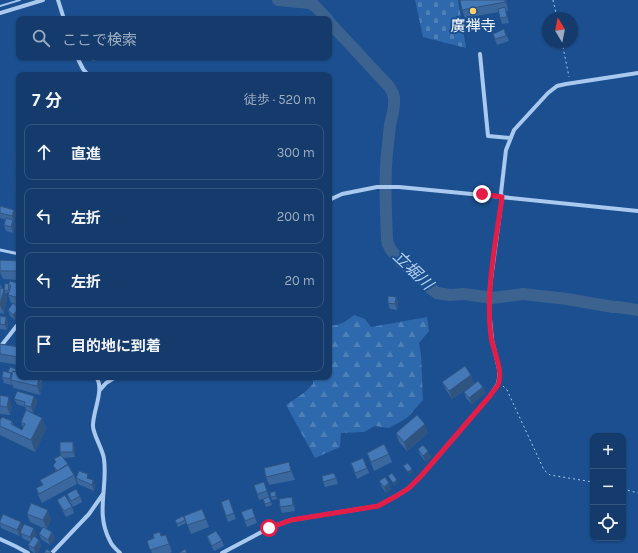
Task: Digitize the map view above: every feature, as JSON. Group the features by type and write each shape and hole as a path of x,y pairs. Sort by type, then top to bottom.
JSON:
{"street":[{"path":"0,12 42,0"},
{"path":"58,0 63,16"},
{"path":"480,54 488,136 511,138"},
{"path":"79,60 86,72"},
{"path":"222,553 269,528 291,520 378,506 409,488 421,476 489,397 498,384 499,368 492,340 489,309 490,287 502,197 501,192 506,150 514,130 548,93 557,86 638,73"},
{"path":"332,199 342,194 377,187 502,197 638,211"},
{"path":"0,346 16,327"},
{"path":"0,346 7,347"},
{"path":"99,380 100,390 92,427 104,457 106,472 102,516 110,543 120,553"},
{"path":"100,390 111,380"},
{"path":"52,553 88,514 103,494"},
{"path":"0,539 28,553"}],"lane":[{"path":"0,250 16,253"}],"path":[{"path":"553,0 556,12"},
{"path":"563,48 569,77"},
{"path":"498,384 502,384 507,390 544,470 550,475 590,482"},
{"path":"626,490 638,493"}],"green space":[{"path":"415,0 458,0 466,48 423,37"},
{"path":"354,315 365,319 371,327 427,317 429,331 419,343 423,400 407,418 389,428 375,426 364,432 341,433 340,447 315,458 286,405 305,392 313,384 313,380 332,380 332,325 345,321"}],"building":[{"path":"460,0 505,0 505,2 462,10"},
{"path":"505,7 507,17 500,18 498,9"},
{"path":"504,29 506,36 495,39 493,34"},
{"path":"0,206 14,210 12,216 0,213"},
{"path":"6,218 13,220 11,227 4,225"},
{"path":"0,260 16,261 16,271 0,271"},
{"path":"10,281 16,283 16,297 8,295 11,286 8,285"},
{"path":"5,283 9,284 8,291 4,290"},
{"path":"0,288 4,289 0,305"},
{"path":"388,296 396,297 395,304 388,303"},
{"path":"13,303 16,306 16,312 13,315 8,310"},
{"path":"0,316 6,317 5,325 0,324"},
{"path":"0,344 16,347 16,357 0,354"},
{"path":"465,366 471,375 449,391 442,382"},
{"path":"10,367 16,369 15,372 8,372"},
{"path":"3,371 11,373 10,379 2,377"},
{"path":"13,371 16,372 16,380 38,380 37,386 11,380"},
{"path":"478,381 483,387 469,398 464,392"},
{"path":"17,391 34,396 31,407 24,405 25,402 14,399"},
{"path":"0,395 9,397 7,407 0,406"},
{"path":"26,410 42,418 31,440 0,426 0,419 2,417 12,421 11,424 22,430 25,424 21,422"},
{"path":"417,415 425,424 404,442 396,433"},
{"path":"60,442 73,442 73,452 60,452"},
{"path":"384,444 389,454 371,462 367,453"},
{"path":"423,445 428,451 423,456 418,449"},
{"path":"61,455 68,464 57,471 53,465 56,462 54,459"},
{"path":"363,458 367,468 355,473 351,463"},
{"path":"289,462 291,471 266,477 264,468"},
{"path":"408,463 412,469 408,472 403,466"},
{"path":"68,465 74,475 39,494 36,488 43,485 40,480"},
{"path":"79,471 88,474 87,478 93,480 92,485 76,478"},
{"path":"334,473 336,478 323,482 322,476"},
{"path":"392,473 397,480 393,483 388,476"},
{"path":"385,477 389,483 384,487 379,481"},
{"path":"264,482 267,491 257,494 254,485"},
{"path":"76,489 80,496 71,501 67,494"},
{"path":"275,491 276,496 271,497 270,493"},
{"path":"65,495 72,507 64,511 57,500"},
{"path":"269,497 271,502 265,504 263,499"},
{"path":"292,497 293,505 280,507 279,499"},
{"path":"229,499 234,513 226,516 221,502"},
{"path":"31,503 48,510 43,520 27,514"},
{"path":"252,508 255,517 245,521 241,512"},
{"path":"202,509 206,519 187,525 184,516"},
{"path":"3,514 21,522 17,530 0,523"},
{"path":"183,516 185,520 177,524 175,520"},
{"path":"24,524 34,528 30,537 20,533"},
{"path":"43,527 52,532 48,540 39,534"},
{"path":"216,531 222,540 212,546 207,536"},
{"path":"160,532 161,536 166,535 169,544 150,550 147,541 154,538 153,534"},
{"path":"34,536 39,540 34,548 28,545"},
{"path":"47,549 52,553 44,553"},
{"path":"185,549 187,553 179,553"}],"waterway":[{"path":"0,6 20,0"},
{"name":"立堀川","path":"278,0 310,3 324,16"},
{"name":"立堀川","path":"332,25 387,84 394,98 387,153 387,240 391,250 401,262 437,293 450,295 464,294 492,298 523,294 638,310"}],"place":[{"name":"廣禅寺","path":"473,11"}],"route":[{"path":"269,528 291,520 378,506 388,502 409,488 421,476 489,397 498,384 499,368 492,340 489,309 490,287 502,197 482,194"}]}
